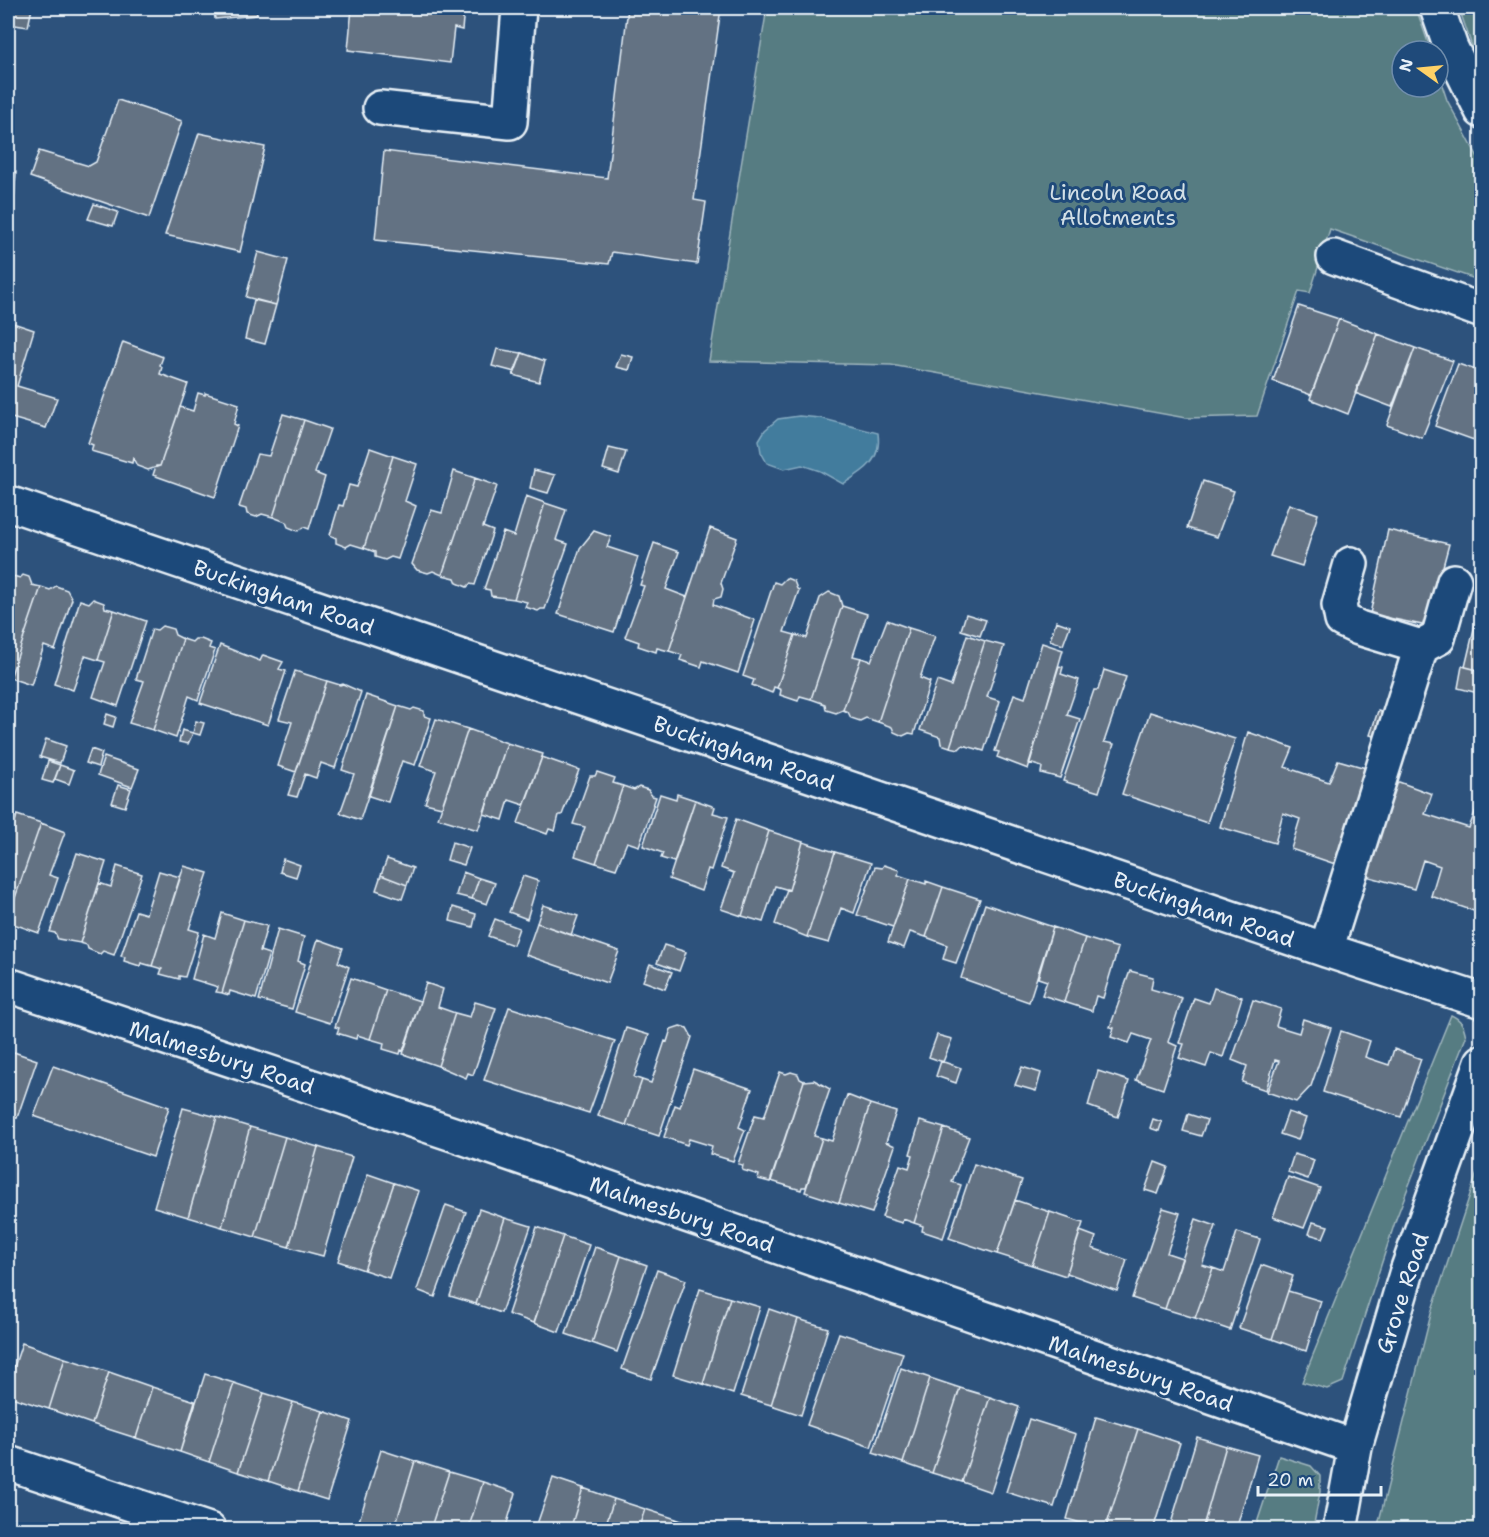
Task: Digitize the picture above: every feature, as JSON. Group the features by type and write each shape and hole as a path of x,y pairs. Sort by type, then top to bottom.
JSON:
{"street":[{"path":"380,108 510,122 519,8"},
{"path":"1437,8 1451,48 1482,111"},
{"path":"1334,257 1482,311"},
{"name":"Buckingham Road","path":"8,503 1482,1001"},
{"path":"1351,564 1339,605 1342,620 1359,628 1421,647"},
{"path":"1326,950 1421,647 1438,638 1454,581"},
{"name":"Malmesbury Road","path":"8,985 459,1136 1355,1447"},
{"name":"Grove Road","path":"1340,1530 1355,1447 1406,1274 1482,1062"},
{"path":"8,1462 209,1530"}],"green space":[{"name":"Lincoln Road Allotments","path":"767,8 1416,8 1427,39 1390,39 1390,99 1447,99 1481,163 1481,281 1330,229 1310,293 1299,291 1257,416 1186,418 891,365 709,361"},
{"path":"1459,8 1481,8 1481,66 1475,55"},
{"path":"1451,1015 1462,1024 1466,1037 1396,1219 1343,1382 1327,1389 1302,1382"},
{"path":"1481,1161 1481,1529 1377,1529 1432,1310"},
{"path":"1279,1456 1311,1466 1320,1476 1320,1492 1313,1529 1255,1529"}],"water":[{"path":"799,416 820,418 878,433 879,443 874,458 864,470 843,484 820,471 802,465 784,469 767,463 761,452 759,440 765,430 778,419"}],"building":[{"path":"8,8 32,8 28,27 8,24"},
{"path":"214,8 256,8 257,15 215,19"},
{"path":"352,8 464,8 462,30 454,28 450,63 348,50"},
{"path":"628,8 721,8 694,200 706,202 697,264 612,252 609,264 375,240 384,151 607,178"},
{"path":"118,100 182,121 149,218 30,177 39,151 89,166 96,162"},
{"path":"199,133 265,147 240,252 165,235"},
{"path":"8,171 16,172 13,216 8,215"},
{"path":"94,204 118,212 113,226 88,219"},
{"path":"258,252 288,260 276,305 246,297"},
{"path":"254,300 276,305 265,344 245,339"},
{"path":"8,304 14,306 10,322 34,330 17,386 57,398 46,428 8,417"},
{"path":"1299,306 1339,319 1311,395 1273,381"},
{"path":"1339,319 1378,334 1348,414 1310,399"},
{"path":"1378,334 1415,348 1392,407 1355,393"},
{"path":"123,342 163,357 160,374 188,384 160,466 148,470 137,466 133,458 132,463 91,451 93,445 88,443"},
{"path":"1415,348 1453,361 1422,438 1387,425"},
{"path":"497,349 522,353 515,372 492,366"},
{"path":"522,353 545,361 539,382 513,375"},
{"path":"621,354 633,357 629,370 616,367"},
{"path":"1458,364 1482,372 1482,443 1435,426"},
{"path":"198,393 205,395 205,393 239,404 234,424 238,426 215,497 153,475 156,466 160,466 180,407 193,411"},
{"path":"283,414 304,420 273,517 262,514 256,517 247,514 246,509 239,507 257,454 269,456"},
{"path":"304,420 330,429 315,473 325,477 309,529 304,527 298,531 288,527 286,522 273,517"},
{"path":"370,448 393,456 364,548 351,544 346,547 336,543 336,538 330,535 339,505 343,506 349,485 357,487"},
{"path":"609,448 626,452 619,474 603,469"},
{"path":"393,456 417,464 405,501 416,506 398,559 391,557 385,560 375,557 375,552 364,548"},
{"path":"534,470 555,475 548,493 530,488"},
{"path":"454,471 475,478 442,575 433,571 428,573 417,570 412,564 431,510 442,513"},
{"path":"475,478 497,486 483,527 493,531 475,585 470,584 467,587 457,583 455,578 442,575"},
{"path":"1203,481 1234,491 1217,537 1187,528"},
{"path":"526,496 545,503 514,599 491,596 490,590 484,589 503,532 514,536"},
{"path":"545,503 566,510 556,540 568,544 545,609 538,611 525,607 527,602 514,599"},
{"path":"1289,504 1318,514 1302,566 1270,556"},
{"path":"710,528 737,538 721,583 723,589 721,597 714,599 713,605 755,620 738,673 703,661 701,667 680,660 682,655 669,651"},
{"path":"1388,530 1449,544 1427,626 1370,614"},
{"path":"594,531 611,537 607,547 638,557 614,632 558,614 580,548"},
{"path":"654,543 679,552 666,589 687,597 669,651 657,648 656,652 638,646 639,642 625,637 644,586 640,585"},
{"path":"9,575 20,578 23,575 29,577 32,585 41,587 10,678 8,677"},
{"path":"786,578 794,581 799,590 784,632 795,635 777,688 774,687 772,693 752,685 754,680 743,676 774,582 780,584"},
{"path":"56,586 67,590 72,599 55,650 44,646 31,685 10,678 41,587 50,590"},
{"path":"829,592 839,596 842,606 811,699 800,696 798,701 780,695 781,690 777,688 795,635 807,638 820,598"},
{"path":"1482,595 1482,671 1465,667"},
{"path":"93,599 104,603 105,608 114,610 98,660 85,656 73,690 54,684 80,600 89,603"},
{"path":"842,606 867,614 853,656 861,658 843,710 836,713 826,710 825,704 811,699"},
{"path":"114,610 146,621 118,706 93,697 105,662 98,660"},
{"path":"966,614 986,620 980,636 961,630"},
{"path":"887,620 909,628 878,722 866,718 860,721 851,718 848,712 843,710 861,658 871,661"},
{"path":"1056,621 1070,626 1063,645 1050,640"},
{"path":"162,626 173,629 175,635 183,639 153,730 129,723 144,681 136,679 152,629 157,630"},
{"path":"909,628 935,636 920,678 930,682 914,734 909,733 903,736 894,732 892,727 878,722"},
{"path":"967,635 985,641 950,747 941,744 940,737 920,730 937,681 951,686"},
{"path":"183,639 192,642 195,639 201,639 211,643 209,648 215,650 198,700 189,696 176,738 153,730"},
{"path":"985,641 1004,646 987,697 1000,701 984,751 963,745 959,749 950,747"},
{"path":"1042,643 1063,650 1028,769 997,757 999,752 995,751 1014,694 1025,698"},
{"path":"220,645 260,661 263,655 283,662 279,669 286,671 268,725 200,703"},
{"path":"1059,666 1063,667 1061,674 1079,680 1067,715 1080,719 1060,778 1041,773 1042,767 1029,763"},
{"path":"1462,666 1482,671 1482,694 1458,688"},
{"path":"1104,670 1126,677 1104,742 1114,744 1099,792 1063,781 1094,690 1098,690"},
{"path":"295,671 327,681 296,772 278,766 292,722 279,719"},
{"path":"327,681 343,684 361,692 335,768 321,763 316,778 305,774 297,797 288,795"},
{"path":"366,695 398,706 360,820 340,813 354,774 342,770"},
{"path":"398,706 424,711 424,716 431,718 415,765 402,761 388,802 369,796"},
{"path":"1378,711 1389,714 1380,738 1370,735"},
{"path":"1150,712 1235,739 1207,823 1122,794"},
{"path":"107,714 116,717 113,727 104,724"},
{"path":"436,719 468,729 442,807 425,803 436,771 420,766"},
{"path":"196,721 204,723 200,735 193,733"},
{"path":"468,729 507,743 478,830 438,818"},
{"path":"182,730 193,733 188,744 179,742"},
{"path":"1248,732 1293,748 1285,767 1329,782 1338,760 1376,771 1344,867 1291,849 1300,819 1283,813 1275,843 1220,827"},
{"path":"46,739 66,746 60,763 40,757"},
{"path":"507,743 543,754 524,805 509,800 503,820 484,814"},
{"path":"91,749 102,753 98,767 86,763"},
{"path":"104,757 139,769 132,787 98,775"},
{"path":"542,757 579,770 562,815 559,815 555,831 549,829 547,834 518,823"},
{"path":"48,761 60,765 53,783 42,780"},
{"path":"60,765 74,770 69,784 55,779"},
{"path":"597,772 615,778 613,783 623,786 596,863 575,856 585,827 573,824 590,776 595,776"},
{"path":"1388,778 1432,794 1425,814 1469,828 1477,807 1482,809 1482,914 1431,896 1440,866 1423,860 1414,889 1359,874"},
{"path":"118,785 131,789 125,807 112,803"},
{"path":"623,786 634,790 639,787 648,790 652,796 656,797 639,846 627,842 616,869 596,863"},
{"path":"660,794 676,799 677,794 695,800 674,862 661,858 663,853 643,846"},
{"path":"695,800 715,807 713,813 728,817 711,870 708,869 701,891 669,879"},
{"path":"17,815 41,823 8,918 8,845"},
{"path":"736,819 769,831 742,916 721,909 734,873 721,868"},
{"path":"41,823 65,832 49,875 58,878 39,933 8,922 8,918"},
{"path":"769,831 803,842 789,890 775,886 763,922 742,916"},
{"path":"452,842 470,848 464,865 447,860"},
{"path":"803,842 835,852 807,937 775,924 787,889 789,890"},
{"path":"835,852 871,863 854,913 841,908 829,943 807,937"},
{"path":"77,853 106,862 80,943 58,939 55,933 50,932"},
{"path":"283,859 300,865 296,877 280,872"},
{"path":"387,859 413,868 407,885 381,875"},
{"path":"884,865 899,870 898,875 910,879 893,927 857,915 875,867 882,868"},
{"path":"117,866 142,874 114,955 103,951 100,954 80,943 99,883 111,887"},
{"path":"184,866 208,873 189,929 199,932 185,977 179,976 179,979 160,974 162,969 152,966"},
{"path":"159,871 180,877 152,966 141,963 140,966 124,961 125,957 121,956 136,911 146,914"},
{"path":"463,872 479,878 472,899 456,895"},
{"path":"381,875 407,885 402,899 376,890"},
{"path":"523,876 538,881 527,919 509,912"},
{"path":"479,878 495,883 487,904 472,899"},
{"path":"910,879 926,884 926,881 943,887 926,937 910,932 904,948 888,942"},
{"path":"943,887 980,899 956,963 943,959 947,945 926,937"},
{"path":"985,904 1053,927 1029,1002 961,978"},
{"path":"543,905 578,916 571,935 537,923"},
{"path":"453,907 476,914 473,927 450,921"},
{"path":"222,913 244,920 222,993 216,992 218,987 192,979 204,934 215,938"},
{"path":"495,919 519,928 513,945 488,936"},
{"path":"244,920 267,926 260,951 269,954 256,999 230,991 229,995 222,993"},
{"path":"537,923 619,951 607,983 526,955"},
{"path":"1053,927 1085,938 1064,1002 1042,995 1047,981 1038,978"},
{"path":"278,929 304,937 298,961 305,964 292,1009 259,1000"},
{"path":"1085,938 1118,948 1103,998 1096,996 1092,1011 1064,1002"},
{"path":"318,939 343,948 338,962 349,967 330,1023 295,1012"},
{"path":"664,945 686,952 679,971 657,963"},
{"path":"650,964 672,972 665,989 643,981"},
{"path":"1130,971 1153,977 1151,989 1182,998 1168,1042 1177,1046 1163,1089 1136,1080 1151,1040 1133,1034 1129,1043 1111,1037 1114,1028 1110,1027"},
{"path":"351,978 386,990 370,1039 357,1035 356,1039 337,1033 339,1028 335,1027"},
{"path":"426,983 443,989 438,1007 455,1013 438,1066 403,1054"},
{"path":"1214,988 1242,997 1223,1057 1211,1053 1206,1067 1179,1058 1184,1044 1179,1043 1194,998 1209,1003"},
{"path":"386,990 420,1001 400,1054 383,1049 384,1043 370,1039"},
{"path":"1253,1000 1281,1009 1276,1026 1299,1033 1303,1019 1331,1028 1311,1086 1296,1102 1267,1092 1279,1061 1275,1060 1266,1090 1242,1082 1247,1066 1232,1060"},
{"path":"475,1002 496,1008 473,1075 468,1073 466,1078 438,1066 455,1013 470,1017"},
{"path":"509,1007 615,1041 589,1113 484,1080"},
{"path":"680,1026 687,1028 692,1037 659,1136 626,1125 642,1080 651,1083 671,1029"},
{"path":"626,1028 649,1035 634,1077 642,1080 626,1125 598,1116"},
{"path":"1341,1031 1370,1041 1365,1057 1389,1065 1394,1049 1421,1059 1401,1117 1323,1092"},
{"path":"937,1035 952,1039 943,1062 929,1057"},
{"path":"8,1050 37,1060 17,1118 8,1115"},
{"path":"941,1061 961,1068 956,1083 936,1076"},
{"path":"53,1066 169,1107 153,1157 34,1116"},
{"path":"1022,1067 1041,1073 1036,1091 1015,1085"},
{"path":"693,1069 752,1089 739,1127 745,1130 733,1161 710,1154 712,1146 689,1139 687,1145 664,1137 675,1105 680,1107"},
{"path":"1098,1071 1129,1081 1118,1117 1088,1106"},
{"path":"780,1072 798,1074 804,1081 770,1182 758,1179 759,1175 742,1170 743,1165 738,1164 755,1115 764,1117"},
{"path":"814,1080 830,1089 814,1136 822,1138 806,1187 802,1187 801,1190 771,1181 804,1081"},
{"path":"847,1095 870,1104 839,1203 805,1192 822,1138 832,1141"},
{"path":"870,1104 896,1112 886,1142 895,1146 872,1213 839,1203"},
{"path":"183,1108 217,1117 188,1217 154,1207"},
{"path":"1288,1112 1306,1118 1298,1140 1280,1134"},
{"path":"1188,1114 1207,1120 1201,1136 1183,1131"},
{"path":"217,1117 250,1127 222,1227 188,1217"},
{"path":"1153,1119 1162,1122 1159,1131 1150,1128"},
{"path":"920,1121 944,1128 914,1223 903,1219 902,1223 882,1217 900,1165 909,1168 913,1155 910,1154"},
{"path":"250,1127 285,1137 255,1237 222,1227"},
{"path":"944,1128 969,1137 952,1182 961,1185 943,1238 922,1231 923,1226 914,1223"},
{"path":"285,1137 318,1147 289,1247 255,1237"},
{"path":"318,1147 352,1157 323,1256 289,1247"},
{"path":"1294,1154 1314,1160 1308,1179 1288,1172"},
{"path":"1155,1162 1168,1167 1158,1194 1145,1190"},
{"path":"974,1164 1022,1180 997,1254 949,1238"},
{"path":"368,1174 394,1183 364,1270 338,1261"},
{"path":"1288,1177 1320,1188 1304,1228 1273,1217"},
{"path":"394,1183 419,1191 389,1278 364,1270"},
{"path":"1015,1200 1050,1212 1032,1265 997,1254"},
{"path":"446,1205 466,1212 435,1297 417,1290"},
{"path":"1163,1208 1180,1213 1167,1253 1182,1258 1165,1309 1132,1298"},
{"path":"479,1209 505,1218 476,1304 450,1296"},
{"path":"1050,1212 1083,1223 1066,1276 1032,1265"},
{"path":"505,1218 531,1226 501,1313 476,1304"},
{"path":"1196,1219 1216,1226 1202,1265 1213,1268 1195,1318 1165,1309"},
{"path":"1313,1222 1328,1226 1323,1238 1309,1234"},
{"path":"537,1227 563,1236 534,1323 508,1314"},
{"path":"1080,1231 1096,1237 1092,1248 1127,1260 1117,1291 1067,1273"},
{"path":"1237,1232 1260,1239 1230,1330 1195,1318 1213,1268 1224,1272"},
{"path":"563,1236 589,1245 559,1332 534,1323"},
{"path":"595,1247 621,1256 592,1343 566,1334"},
{"path":"621,1256 647,1265 617,1352 592,1343"},
{"path":"1261,1265 1293,1276 1272,1339 1239,1328"},
{"path":"657,1270 686,1280 651,1379 622,1369"},
{"path":"700,1289 730,1298 703,1384 673,1375"},
{"path":"1288,1291 1321,1301 1306,1351 1272,1339"},
{"path":"730,1298 760,1307 733,1394 703,1384"},
{"path":"769,1309 798,1319 771,1405 741,1396"},
{"path":"798,1319 828,1328 801,1415 771,1405"},
{"path":"839,1333 903,1353 871,1447 807,1425"},
{"path":"22,1343 65,1358 49,1409 8,1396 8,1385"},
{"path":"65,1358 109,1372 92,1424 49,1409"},
{"path":"901,1368 930,1378 903,1463 873,1453"},
{"path":"109,1372 152,1387 136,1438 92,1424"},
{"path":"205,1374 234,1383 209,1462 180,1452"},
{"path":"930,1378 960,1388 932,1473 903,1463"},
{"path":"234,1383 264,1393 238,1472 209,1462"},
{"path":"152,1387 195,1401 180,1452 136,1438"},
{"path":"960,1388 990,1397 962,1482 932,1473"},
{"path":"264,1393 293,1402 268,1481 238,1472"},
{"path":"990,1397 1019,1407 991,1492 962,1482"},
{"path":"293,1402 323,1411 298,1491 268,1481"},
{"path":"323,1411 352,1421 327,1500 298,1491"},
{"path":"1096,1417 1138,1429 1105,1530 1067,1519"},
{"path":"1029,1419 1076,1434 1054,1507 1006,1492"},
{"path":"1138,1429 1180,1443 1153,1530 1105,1530"},
{"path":"1197,1437 1226,1446 1202,1530 1169,1530"},
{"path":"1226,1446 1258,1455 1236,1530 1202,1530"},
{"path":"381,1450 415,1461 394,1530 386,1530 359,1521"},
{"path":"415,1461 449,1472 430,1530 394,1530"},
{"path":"449,1472 483,1482 468,1530 430,1530"},
{"path":"553,1478 583,1488 570,1530 535,1530"},
{"path":"483,1482 516,1493 505,1530 468,1530"},
{"path":"583,1488 614,1499 604,1530 570,1530"},
{"path":"614,1499 645,1509 638,1530 604,1530"},
{"path":"645,1509 676,1519 672,1530 638,1530"},
{"path":"676,1519 706,1530 672,1530"}]}
